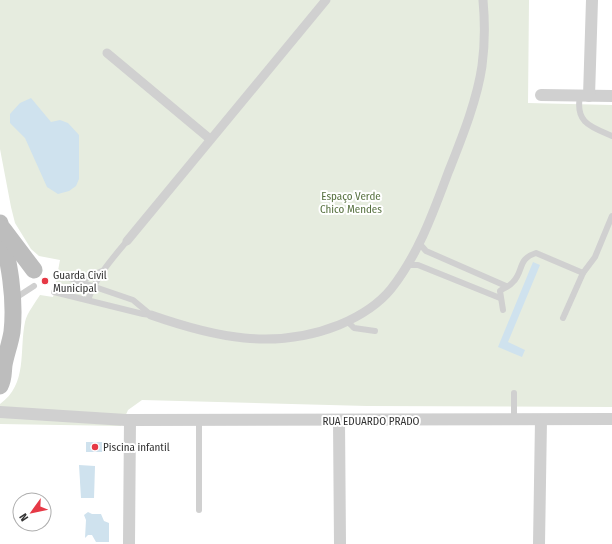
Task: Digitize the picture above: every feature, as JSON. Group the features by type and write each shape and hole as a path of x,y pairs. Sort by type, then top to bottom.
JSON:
{"main road":[{"path":"0,225 35,276"},
{"path":"0,225 10,270 13,300 12,333 2,361 4,375 0,386"}],"street":[{"path":"127,241 326,0"},
{"path":"151,315 201,331 237,338 286,339 305,335 347,321 372,306 390,290 407,265 419,243 457,150 482,67 485,37 482,0"},
{"path":"584,96 592,0"},
{"path":"107,53 210,139"},
{"path":"541,95 612,96"},
{"name":"RUA EDUARDO PRADO","path":"0,412 130,420 199,419 339,421 612,419"},
{"path":"129,544 130,420"},
{"path":"539,544 541,420"},
{"path":"339,421 340,544"}],"lane":[{"path":"584,96 579,112 588,125 612,136"},
{"path":"564,318 583,273 595,257 612,216"},
{"path":"88,300 92,286 102,271 127,241"},
{"path":"419,243 423,249 506,286"},
{"path":"503,310 500,291 513,282 524,260 528,256 536,253 583,273"},
{"path":"450,277 455,264"},
{"path":"407,265 418,265 500,298"},
{"path":"79,282 102,271"},
{"path":"57,274 133,300 151,315"},
{"path":"13,300 22,296 35,276"},
{"path":"54,292 151,315"},
{"path":"347,321 354,328 375,331"},
{"path":"514,393 514,420"},
{"path":"199,419 199,510"}],"green space":[{"name":"Espaço Verde Chico Mendes","path":"0,0 529,0 528,103 612,105 612,407 367,406 142,400 128,410 121,426 0,424 0,404 9,396 19,377 23,333 26,319 40,295 53,297 60,260 39,256 31,249 15,223 11,207 0,149"}],"water":[{"path":"31,98 51,122 60,120 68,123 79,135 79,179 76,186 69,191 58,194 47,187 25,138 10,123 10,114 20,103"},
{"path":"533,262 540,265 508,342 525,350 522,357 498,347"},
{"name":"Piscina infantil","path":"86,442 103,442 103,452 86,452"},
{"path":"79,465 95,466 94,498 81,498"},
{"path":"88,512 92,514 101,514 104,521 109,523 109,542 96,542 92,535 88,535 85,538 86,520 84,515"}],"place":[{"name":"Guarda Civil Municipal","path":"45,281"},
{"name":"Piscina infantil","path":"95,447"}]}
